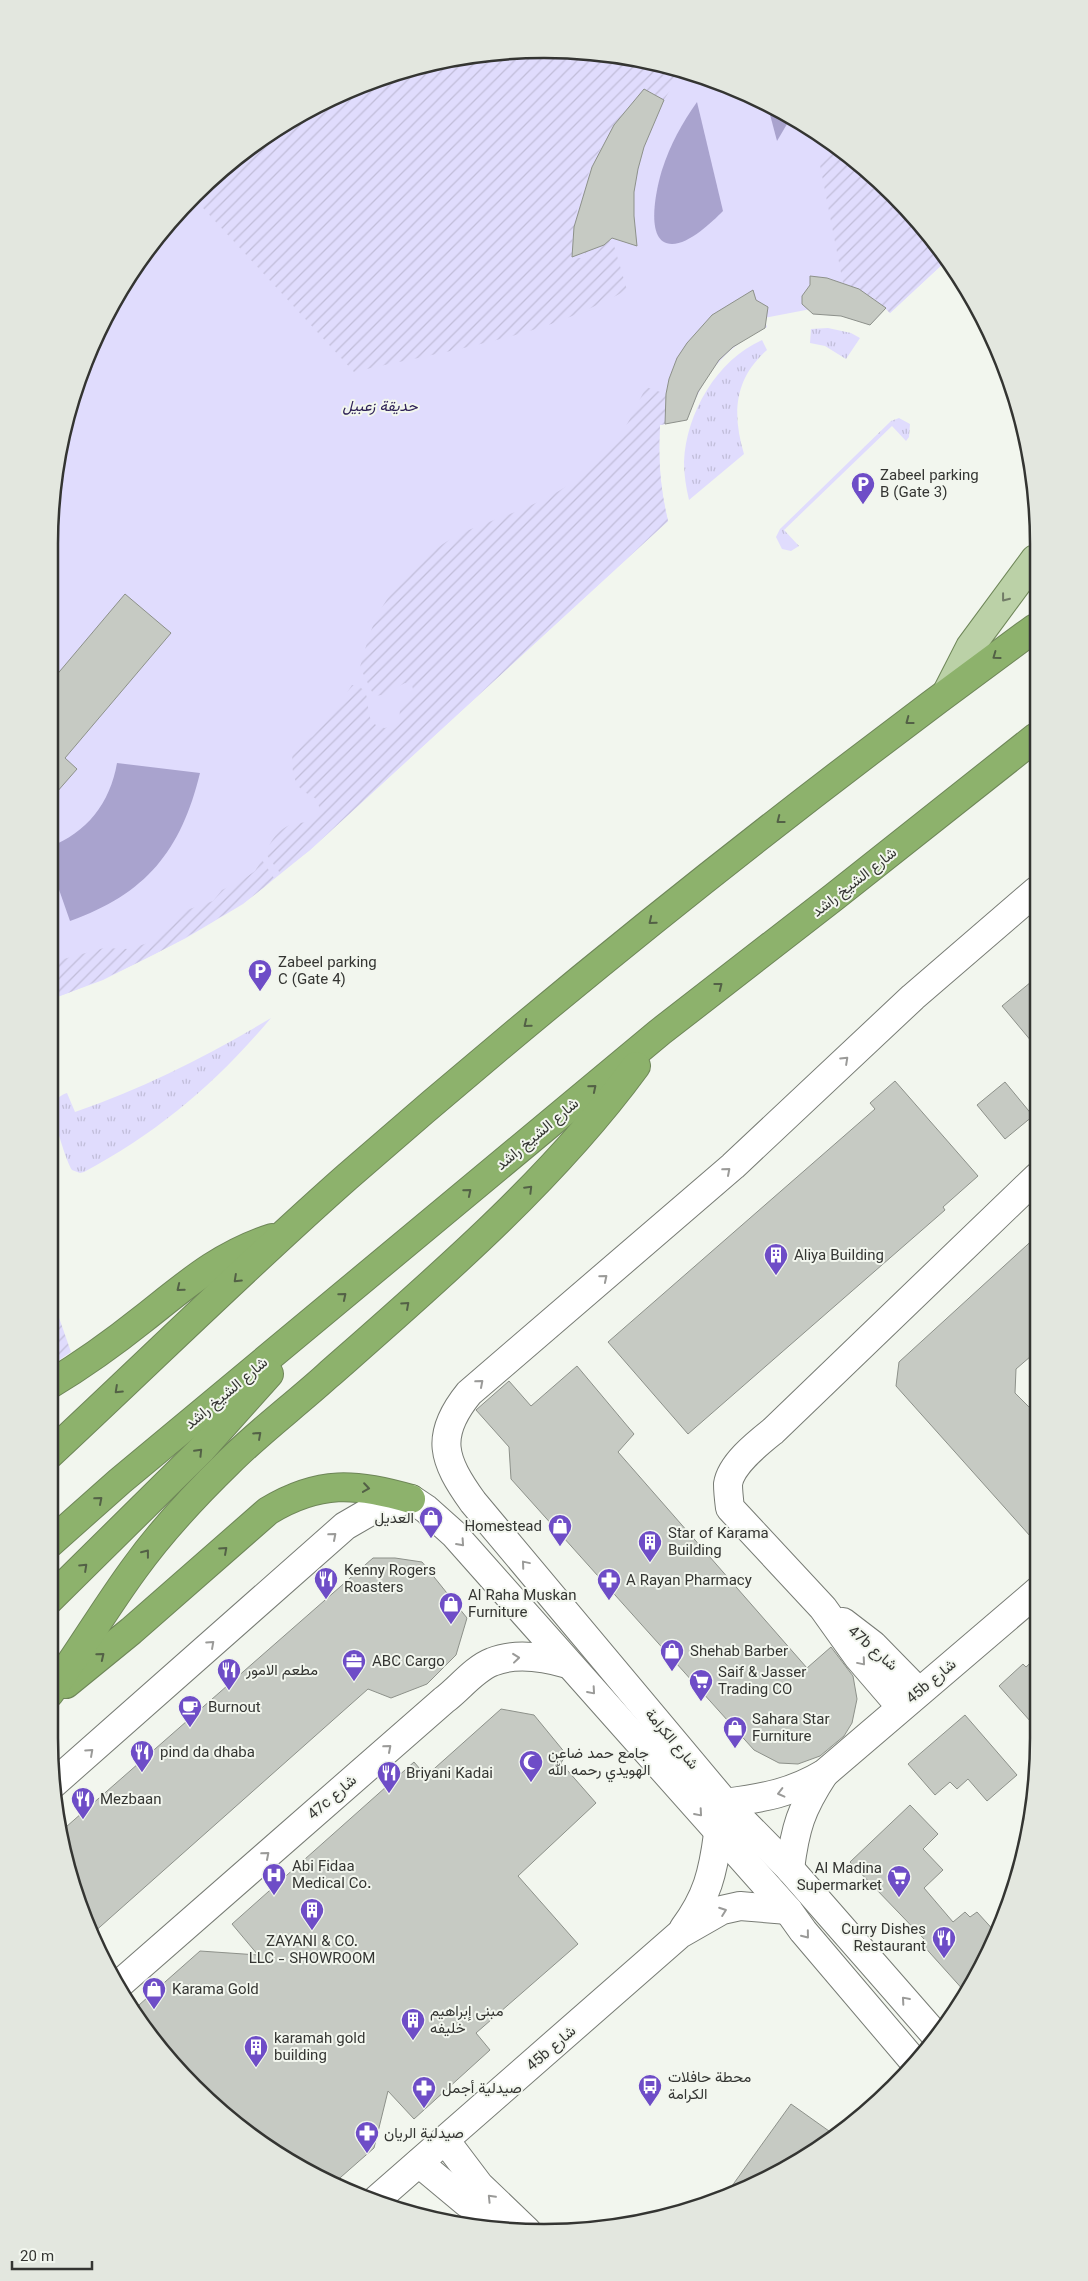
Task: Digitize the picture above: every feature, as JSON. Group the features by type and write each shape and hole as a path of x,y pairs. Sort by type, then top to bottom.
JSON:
{"highway":[{"path":"58,1447 352,1173 494,1052 659,916 802,802 1030,632"},
{"name":"شارع الشيخ راشد","path":"58,1536 120,1481 660,1032 850,885 1030,742"},
{"path":"58,1683 136,1566 198,1493 260,1433 304,1397 406,1306 552,1167 609,1102 660,1032"},
{"path":"58,1379 116,1339 192,1279 213,1265 236,1252 285,1234"},
{"path":"58,1591 202,1450 250,1396 306,1327"},
{"path":"58,1689 131,1631 268,1511 285,1500 304,1492 344,1486 365,1487 411,1499"}],"main road":[{"path":"948,692 970,647 1030,566"}],"street":[{"name":"شارع الكرامة","path":"932,2031 790,1869 725,1803 473,1502 453,1472 447,1456 446,1438 450,1421 469,1393 734,1166 913,997 1030,896"},
{"name":"47b شارع","path":"910,1700 873,1645 823,1608 730,1508 728,1483 738,1465 752,1448 773,1431 1030,1185"},
{"name":"شارع الكرامة","path":"411,1499 426,1509 454,1534 718,1834 788,1910 803,1932 910,2057"},
{"path":"60,1778 345,1526 376,1508 411,1499"},
{"name":"45b شارع","path":"725,1803 787,1792 804,1786 825,1773 1030,1598"},
{"name":"47c شارع","path":"123,1981 444,1700 492,1662 517,1657 543,1657 568,1664"},
{"name":"45b شارع","path":"790,1869 794,1835 802,1809 825,1773"},
{"name":"45b شارع","path":"680,1934 704,1899 714,1865 718,1834"},
{"name":"45b شارع","path":"381,2195 680,1934 722,1910 740,1906 788,1910"},
{"path":"445,2140 479,2185 518,2222"},
{"path":"419,2163 490,2220"}],"green space":[{"name":"حديقة زعبيل","path":"544,58 608,62 639,67 700,83 730,95 759,108 814,139 865,178 888,200 910,223 942,265 890,313 886,308 870,325 841,316 812,314 811,309 764,318 767,327 738,344 717,364 700,389 687,420 660,425 660,473 668,521 310,850 243,904 186,938 103,980 58,997 58,544 62,480 74,418 83,388 108,329 139,274 178,223 200,200 223,178 274,139 329,108 358,95 388,83 449,67 480,62"},
{"path":"512,59 576,59 639,67 679,77 664,100 644,89 614,126 592,167 577,211 573,234 572,258 585,258 585,245 598,248 608,241 613,242 627,290 580,313 527,332 453,351 354,372 198,202 223,178 274,139 329,108 388,83 449,67"},
{"path":"832,152 865,178 910,223 942,265 890,313 874,298 843,283 820,165"},
{"path":"828,328 851,333 860,338 846,359 825,346 810,343 811,329"},
{"path":"762,340 767,350 748,373 742,385 739,398 737,411 738,425 744,454 689,500 684,462 686,444 698,407 718,374 746,349"},
{"path":"646,387 666,394 665,424 660,425 659,449 661,485 668,521 310,850 280,873 266,854 273,839 283,828 296,823 314,820 320,810 317,800 302,790 297,784 292,762 294,746 312,737 333,714 352,685 361,688 365,693 371,720 376,725 385,728 398,720 400,713 399,705 414,694 412,685 405,683 382,695 374,696 360,667 374,623 392,593 410,571 444,543 468,530 542,500 587,472 613,446 631,417"},
{"path":"899,418 910,424 909,437 906,441 892,426 784,530 799,546 791,551 782,549 776,537 780,529 891,421"},
{"path":"262,860 274,878 238,906 154,954 113,974 58,996 58,973 62,968 58,969 58,961 104,948 129,949 151,942 160,935 178,913 213,901 222,890 241,881 255,871"},
{"path":"271,1018 229,1064 162,1123 84,1172 80,1173 72,1170 66,1158 58,1130 58,1098 67,1093 75,1112 151,1082 224,1045"},
{"path":"58,1315 71,1352 58,1361"}],"shaded area":[{"path":"697,102 723,211 693,236 679,243 672,244 663,241 658,235 655,225 654,213 657,188 665,161 673,143 681,126"},
{"path":"770,114 787,123 777,141"},
{"path":"117,763 200,773 192,801 182,825 171,847 156,866 140,883 120,897 97,910 70,921 58,887 58,843 75,834 95,815 114,778"}],"building":[{"path":"644,89 664,100 644,147 638,169 634,192 637,246 612,238 604,245 572,257 574,227 592,167 614,125"},
{"path":"810,276 827,278 859,289 886,308 870,325 841,316 813,314 802,304 802,296 810,285"},
{"path":"753,290 756,300 768,307 765,328 733,347 719,360 698,392 687,420 665,424 666,394 669,379 677,358 687,343 712,315"},
{"path":"125,594 171,633 65,758 77,769 58,791 58,673"},
{"path":"1030,983 1030,1040 1002,1006"},
{"name":"Aliya Building","path":"895,1081 978,1176 943,1207 945,1210 688,1434 608,1342 875,1109 870,1103"},
{"path":"1005,1082 1030,1112 1030,1118 1005,1139 977,1105"},
{"path":"1030,1242 1030,1357 1016,1369 1015,1393 1030,1408 1030,1536 896,1386 899,1362"},
{"name":"Star of Karama Building","path":"577,1366 634,1434 618,1452 807,1668 831,1647 853,1676 857,1699 852,1723 844,1736 820,1756 798,1764 779,1763 754,1750 511,1479 509,1447 476,1410 509,1381 531,1406"},
{"path":"373,1558 395,1558 422,1562 467,1618 456,1655 427,1684 391,1698 368,1689 98,1929 83,1893 66,1827"},
{"path":"1030,1663 1030,1721 999,1686 1023,1664 1026,1667"},
{"path":"501,1709 534,1715 566,1754 561,1763 596,1803 518,1876 578,1944 476,2033 490,2050 414,2119 388,2091 374,2148 340,2178 274,2142 223,2103 178,2058 139,2005 200,1951 258,1955 232,1924 414,1762 426,1776"},
{"path":"965,1715 1017,1775 987,1801 968,1779 957,1789 950,1782 935,1795 908,1764"},
{"path":"910,1805 938,1834 923,1849 943,1870 924,1888 953,1922 965,1912 970,1917 977,1912 991,1927 961,1987 921,1943 925,1940 850,1862"},
{"path":"791,2104 829,2131 787,2158 733,2185"}],"place":[{"name":"Zabeel parking B (Gate 3)","path":"863,505"},
{"name":"Zabeel parking C (Gate 4)","path":"260,992"},
{"name":"Aliya Building","path":"776,1276"},
{"name":"العديل","path":"431,1539"},
{"name":"Homestead","path":"560,1547"},
{"name":"Star of Karama Building","path":"650,1563"},
{"name":"Kenny Rogers Roasters","path":"326,1600"},
{"name":"A Rayan Pharmacy","path":"609,1601"},
{"name":"Al Raha Muskan Furniture","path":"451,1625"},
{"name":"Shehab Barber","path":"672,1672"},
{"name":"ABC Cargo","path":"354,1682"},
{"name":"مطعم الامور","path":"229,1691"},
{"name":"Saif & Jasser Trading CO","path":"701,1702"},
{"name":"Burnout","path":"190,1728"},
{"name":"Sahara Star Furniture","path":"735,1749"},
{"name":"pind da dhaba","path":"142,1773"},
{"name":"جامع حمد ضاعن الهويدي رحمه الله","path":"531,1783"},
{"name":"Briyani Kadai","path":"389,1794"},
{"name":"Mezbaan","path":"83,1820"},
{"name":"Abi Fidaa Medical Co.","path":"274,1896"},
{"name":"Al Madina Supermarket","path":"899,1898"},
{"name":"ZAYANI & CO. LLC - SHOWROOM","path":"312,1931"},
{"name":"Curry Dishes Restaurant","path":"944,1959"},
{"name":"Karama Gold","path":"154,2010"},
{"name":"مبنى إبراهيم خليفه","path":"413,2041"},
{"name":"karamah gold building","path":"256,2068"},
{"name":"محطة حافلات الكرامة","path":"650,2107"},
{"name":"صيدلية أجمل","path":"424,2109"},
{"name":"صيدلية الريان","path":"367,2154"}]}
